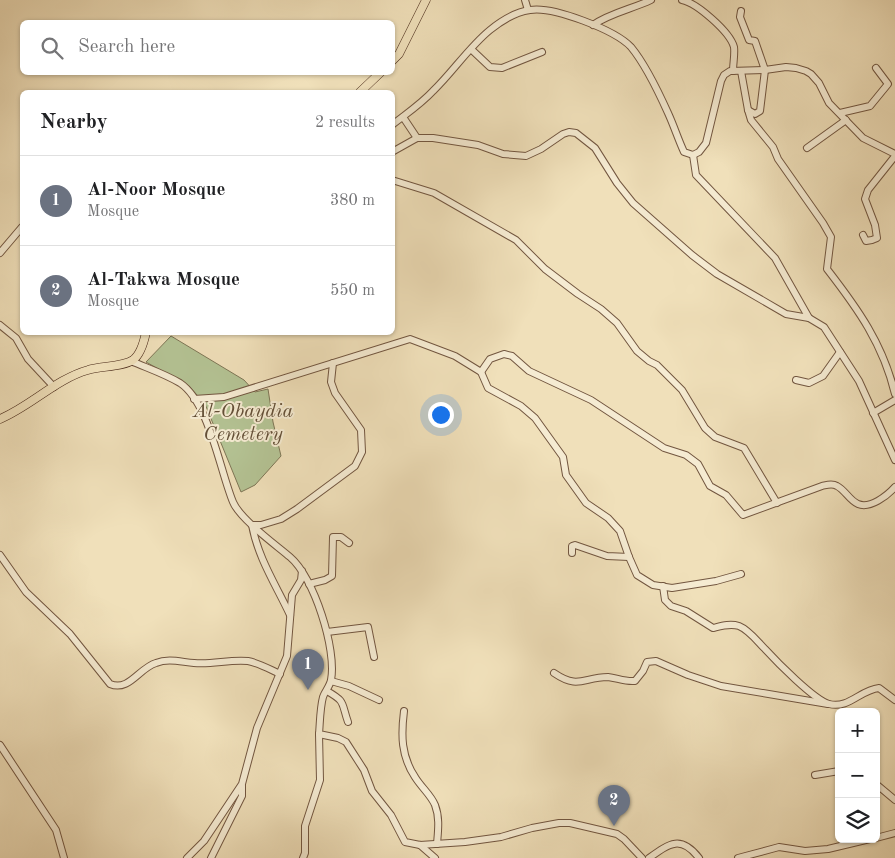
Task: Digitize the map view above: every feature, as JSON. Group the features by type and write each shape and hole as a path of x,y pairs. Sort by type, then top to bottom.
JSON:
{"main road":[{"path":"395,58 399,54 426,0"},
{"path":"362,90 378,75"},
{"path":"0,419 16,412 72,376 88,370 131,362 137,356 145,335"}],"street":[{"path":"525,0 528,10"},
{"path":"593,25 602,19 638,7 651,0"},
{"path":"682,0 689,2 707,15 730,41 734,48 733,71"},
{"path":"395,123 433,92 488,32 503,21 528,10 546,9 593,25 614,35 630,46 644,67 668,113 684,152 693,155 699,152 706,142 724,75 733,71 796,68 812,74 829,103 863,138 895,155 868,190 865,199 875,225 877,238 866,240 863,235"},
{"path":"741,11 740,17 749,40 755,41 765,70 760,111 755,114 748,110"},
{"path":"472,50 490,67 502,68 542,52"},
{"path":"840,114 870,106 888,84 876,68"},
{"path":"741,71 748,110 752,120 773,147 778,159 823,223 830,237 827,269 867,324 890,376 895,394"},
{"path":"403,117 417,138"},
{"path":"807,148 846,120"},
{"path":"395,150 417,138 433,138 478,145 504,154 526,156 541,149 563,134 569,132 576,133 595,148 616,183 638,207 692,255 717,274 786,314 810,318"},
{"path":"693,155 696,175 774,258 810,318 824,328 860,382 895,460"},
{"path":"395,181 434,193 516,240 545,269 601,309 617,323 637,351 657,365 682,390 705,428 715,437 744,448 777,503"},
{"path":"0,253 20,230"},
{"path":"0,325 16,338 28,359 54,387"},
{"path":"194,399 224,396 410,339 455,356 481,372 488,388 521,406 535,418 563,457 566,475 586,503 608,518 620,531 637,576 653,585 672,588 716,581 741,574"},
{"path":"796,380 809,383 823,376 840,352"},
{"path":"481,372 490,359 504,354 512,356 529,371 591,400 664,448 686,455 698,464 710,486 726,495 743,515 814,488 832,484 838,486 857,504 869,505 895,487"},
{"path":"131,362 180,383 187,389 207,426 234,504 252,525 294,560 302,570 316,597 327,632 332,670 331,681 322,700 319,734 320,780 306,826 306,853 303,858"},
{"path":"252,525 261,525 281,519 297,509 355,466 362,452 361,430 335,392 331,382 333,363"},
{"path":"873,413 895,400"},
{"path":"252,525 259,554 274,580 290,615"},
{"path":"310,584 332,576 333,537 341,537 349,542"},
{"path":"572,553 572,546 575,545 607,556 629,557"},
{"path":"0,555 26,592 70,634 110,684 117,687 124,685 151,664 167,661 206,664 246,661 262,665 280,674"},
{"path":"211,858 242,796 242,784 257,728 287,656 292,595 301,580 302,570"},
{"path":"662,586 664,600 671,606 686,611 713,628 729,624 740,626 776,662 828,704"},
{"path":"327,632 368,627 374,658"},
{"path":"554,673 566,680 577,682 608,677 628,682 635,681 647,662 656,661 688,675 721,686 828,704 845,704 872,689 879,688 895,700"},
{"path":"331,681 349,686 379,700"},
{"path":"327,691 340,698 344,704 348,722"},
{"path":"404,710 401,732 405,758 415,777 435,804 438,819 437,844"},
{"path":"319,734 338,738 346,742 364,770 372,791 391,815 404,842 420,845 501,837 559,822 617,834 642,858"},
{"path":"0,745 56,830 64,858"},
{"path":"815,775 835,772"},
{"path":"187,858 204,841 242,784"},
{"path":"880,787 895,800"},
{"path":"880,837 895,833"},
{"path":"649,858 674,843 681,843 690,847 699,858"},
{"path":"738,858 780,848 805,852 853,843"},
{"path":"420,845 435,858"}],"green space":[{"name":"Al-Obaydia Cemetery","path":"171,336 244,380 255,392 268,389 281,456 255,485 241,492 205,404 189,386 146,362"}],"place":[{"name":"Al-Noor Mosque","path":"308,690"},
{"name":"Al-Takwa Mosque","path":"614,826"}]}
